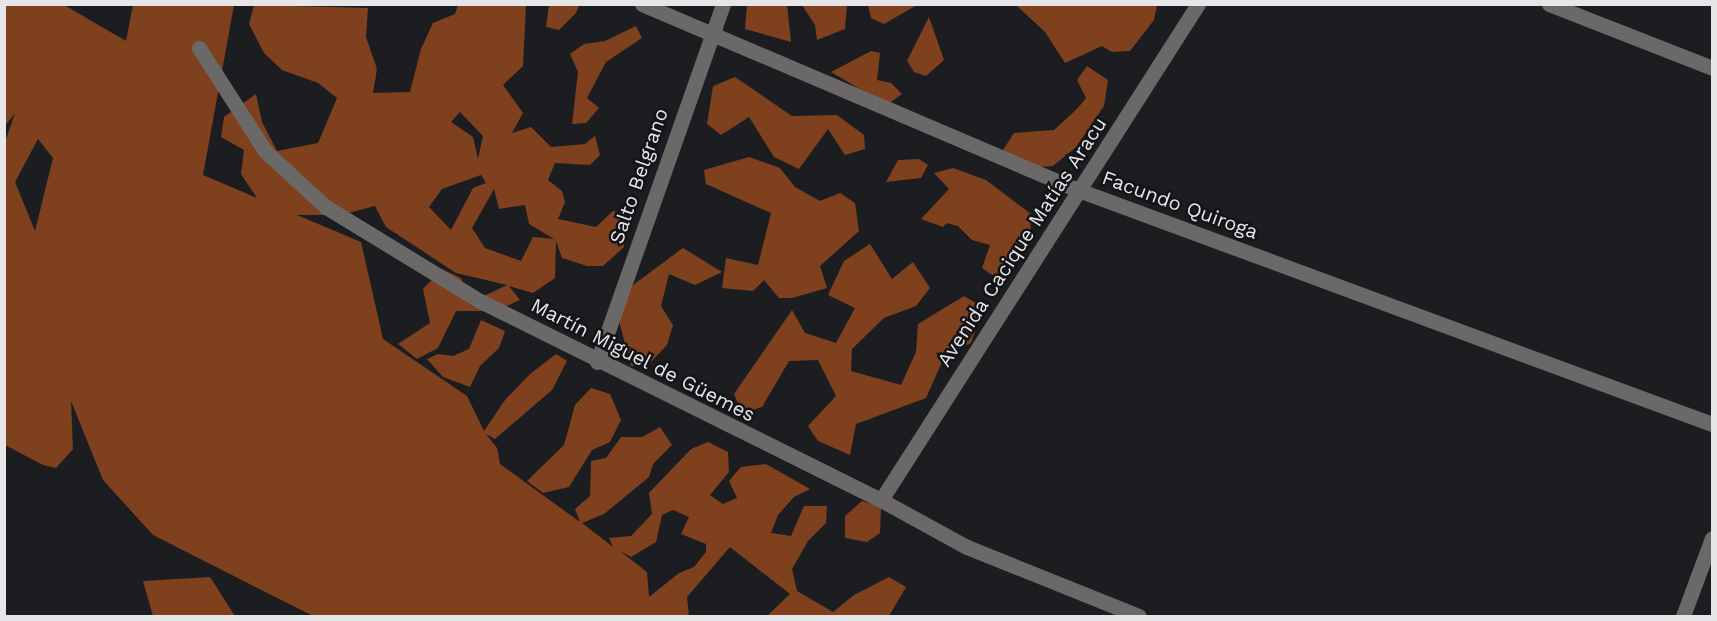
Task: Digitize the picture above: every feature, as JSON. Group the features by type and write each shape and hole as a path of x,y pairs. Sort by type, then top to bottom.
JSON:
{"street":[{"name":"Facundo Quiroga","path":"642,4 711,36 1081,190 1713,424"},
{"name":"Salto Belgrano","path":"597,362 723,4"},
{"name":"Avenida Cacique Matías Aracu","path":"881,500 1198,4"},
{"path":"1549,4 1713,68"},
{"name":"Martín Miguel de Güemes","path":"199,48 265,152 326,207 480,301 597,362 881,500 967,547 1139,616"},
{"path":"1683,616 1713,538"}],"shaded area":[{"path":"549,4 579,5 576,13 559,30 546,27"},
{"path":"868,4 917,5 884,24 871,18"},
{"path":"5,5 64,5 126,41 133,5 234,5 203,175 257,198 241,174 244,150 221,137 224,117 256,94 262,122 277,151 318,143 337,98 318,83 282,70 264,53 249,24 254,5 368,8 366,37 377,69 373,93 410,92 421,49 433,23 455,14 458,5 526,5 523,66 503,85 523,113 512,133 531,127 551,147 585,144 595,136 600,155 590,165 555,163 548,180 562,191 565,202 558,219 596,227 613,211 624,215 624,247 603,266 587,266 562,258 556,241 555,278 533,293 509,286 520,300 496,311 456,311 438,348 417,359 398,344 430,323 423,289 442,269 461,278 468,294 484,296 507,285 456,273 386,227 375,206 341,215 297,215 361,242 383,339 467,396 484,431 505,400 530,374 556,354 567,361 552,390 495,439 486,434 497,448 500,464 580,522 575,509 590,496 591,461 606,458 621,437 642,437 660,427 672,445 653,464 649,477 604,514 582,523 613,547 609,538 631,536 652,514 649,493 691,449 708,442 728,452 729,472 710,495 723,504 737,498 729,481 741,467 766,464 810,489 794,497 778,515 771,533 791,536 804,506 827,506 826,523 808,541 792,569 797,591 833,612 854,595 889,577 906,587 889,616 767,616 790,594 730,547 687,597 689,616 313,616 153,535 103,480 71,401 73,449 56,468 43,465 5,445 4,145 15,113 5,126","holes":["460,112 483,136 478,159 473,137 451,122","38,139 53,158 35,231 15,182","481,175 486,183 473,188 451,230 429,207 442,189","494,189 499,209 525,205 529,224 554,239 533,237 521,261 485,248 472,228","673,510 689,517 681,534 706,544 706,552 694,567 679,573 649,597 647,572 620,551 631,557 656,542 662,515"]},
{"path":"747,5 787,5 791,42 745,29"},
{"path":"802,5 847,5 845,29 817,40 815,25"},
{"path":"1157,5 1154,20 1130,51 1112,52 1102,46 1065,63 1045,32 1017,6"},
{"path":"929,17 944,60 926,76 914,72 907,61"},
{"path":"636,26 642,38 606,62 587,98 599,108 586,123 572,124 578,72 570,54 584,44 605,41"},
{"path":"871,51 880,53 877,80 891,83 902,94 887,105 831,72"},
{"path":"1087,66 1108,80 1104,106 1076,147 1053,166 1026,168 1003,150 1014,133 1054,130 1077,109 1086,98 1077,80"},
{"path":"735,77 792,116 837,115 864,135 865,149 845,155 828,129 799,169 774,157 749,117 721,135 707,124 713,86"},
{"path":"749,157 780,168 795,187 820,201 840,193 855,203 859,231 820,266 827,288 792,298 779,298 764,280 753,291 722,288 726,258 758,265 771,213 706,184 704,170"},
{"path":"919,159 928,165 921,178 886,182 898,160"},
{"path":"953,168 986,180 1031,214 1030,238 1016,249 1002,272 992,275 982,268 990,245 972,240 958,226 947,223 943,227 921,219 949,189 934,173"},
{"path":"870,244 892,279 913,262 930,288 916,306 884,318 852,349 851,371 901,385 916,352 918,324 964,296 983,307 971,343 945,355 926,398 856,424 850,455 818,441 808,426 836,396 818,360 789,361 762,407 742,413 734,394 792,310 805,333 836,343 855,308 828,295 844,261"},
{"path":"683,248 722,272 695,285 669,274 661,306 673,325 667,345 647,366 631,366 618,317 633,285"},
{"path":"481,320 505,331 499,348 480,366 470,387 443,377 427,359 438,354 453,356 469,349"},
{"path":"591,388 610,394 621,420 610,442 592,450 569,487 543,493 527,481 564,445 575,405"},
{"path":"862,501 881,507 880,533 867,542 845,538 845,516"},
{"path":"210,577 235,616 153,616 143,581"}]}
